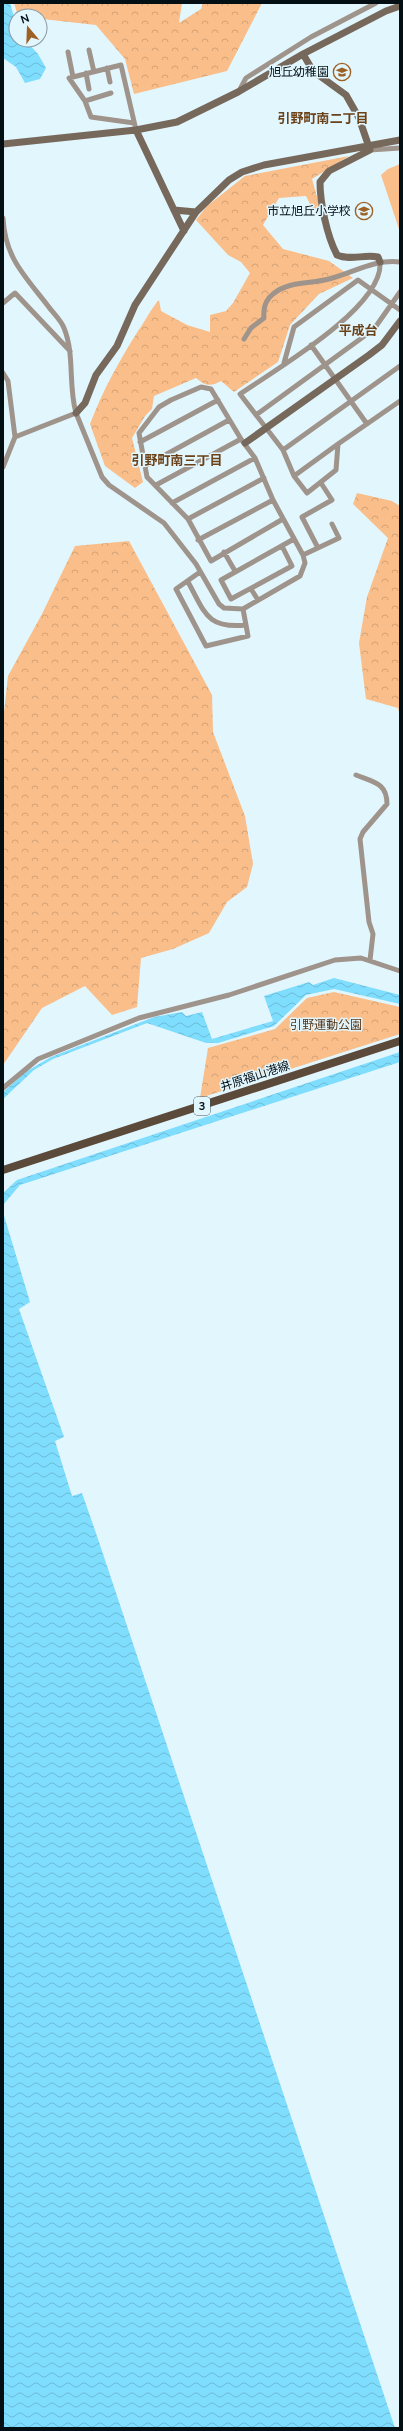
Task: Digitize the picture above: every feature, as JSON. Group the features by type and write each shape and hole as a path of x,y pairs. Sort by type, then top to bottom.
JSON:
{"main road":[{"name":"井原福山港線","path":"3,1170 400,1041"},
{"name":"井原福山港線","path":"3,1175 29,1169 400,1046"}],"street":[{"path":"238,92 246,78 311,38 376,3"},
{"path":"3,144 177,122 238,92 303,54 386,11 400,6"},
{"path":"89,50 94,72"},
{"path":"68,52 73,77"},
{"path":"303,54 313,72 346,95 360,118 370,148"},
{"path":"135,127 91,117 85,100 69,79 86,73 121,65 135,127 184,231"},
{"path":"107,68 110,82"},
{"path":"86,73 90,89"},
{"path":"85,100 111,93"},
{"path":"15,437 76,413 85,403 96,375 124,334 135,305 196,212 229,180 251,168 370,148 400,140"},
{"path":"338,444 336,470 307,493 294,476 283,450 265,429 240,394 351,314 381,274 380,262 378,258 373,256 346,259 337,255 325,216 320,187 322,179 329,172 370,148 400,148"},
{"path":"174,210 196,212"},
{"path":"3,218 5,238 12,257 61,323 70,351 72,400 102,477 109,485 164,523 200,572 219,604 224,608 243,609 300,576 305,563 303,554 294,540 283,519 272,500 264,478 254,458 211,389 201,387 181,394 159,408 140,433 140,442 147,477 188,520 210,561 283,519"},
{"path":"244,339 251,328 264,318 266,302 281,288 328,279 380,262 400,262"},
{"path":"284,363 294,327 358,280 400,310"},
{"path":"256,415 374,330 400,292"},
{"path":"3,303 15,293 70,351"},
{"path":"156,485 265,429 382,345 400,321"},
{"path":"310,345 367,424"},
{"path":"283,450 400,366"},
{"path":"3,373 8,381 15,437 3,467"},
{"path":"140,442 218,400"},
{"path":"294,476 400,401"},
{"path":"145,466 229,420"},
{"path":"172,503 254,458"},
{"path":"188,520 264,478"},
{"path":"317,546 302,517 332,500 321,483"},
{"path":"198,540 272,500"},
{"path":"303,554 317,546 339,538 332,524"},
{"path":"282,546 292,566 231,599 221,580 235,571 282,546 294,540"},
{"path":"224,552 235,571"},
{"path":"200,572 188,582 176,589 206,646 248,636 243,609"},
{"path":"188,582 205,613 213,621 228,626 246,625"},
{"path":"251,589 258,600"},
{"path":"356,775 382,786 387,793 387,804 363,832 360,839 369,922 373,934 370,960"},
{"path":"3,1088 38,1059 139,1018 229,995 335,960 355,958 370,960 400,971"}],"green space":[{"path":"14,3 182,3 179,23 201,9 203,3 262,3 227,71 134,94 125,59 96,25 48,20 48,8 16,8"},
{"path":"349,156 312,179 321,211 312,208 306,196 279,198 263,225 283,249 329,261 353,278 319,294 290,325 278,362 234,392 221,381 208,385 196,378 154,396 152,409 145,416 132,438 143,482 135,488 105,466 90,424 100,399 112,376 131,342 159,300 161,311 187,325 210,332 210,315 226,311 233,303 250,273 241,262 228,255 196,220 207,206 245,176"},
{"path":"400,164 400,232 381,175 388,169"},
{"path":"357,493 392,501 400,506 400,716 398,708 366,699 359,643 367,597 388,538 353,504"},
{"path":"129,541 212,695 213,732 245,816 253,864 247,887 227,902 209,933 173,949 141,958 137,1007 112,1015 85,986 42,1008 3,1065 3,721 8,676 42,614 75,546"},
{"name":"引野運動公園","path":"334,992 400,1007 400,1034 200,1098 208,1048 275,1029 307,998"}],"water":[{"path":"3,3 10,3 11,8 8,8 8,48 32,48 38,54 46,68 40,79 25,83 16,67 3,58"},
{"path":"334,978 400,995 400,1004 334,989 306,995 274,1026 218,1043 206,1043 147,1023 53,1059 34,1070 3,1099 3,1092 27,1071 51,1057 154,1017 182,1012 186,1016 202,1012 212,1039 273,1021 264,996 309,982 313,985"},
{"path":"400,1052 400,1062 20,1185 3,1205 3,1193 17,1180"},
{"path":"3,1212 30,1302 19,1309 64,1437 55,1441 72,1496 82,1493 97,1536 395,2428 3,2428"}],"place":[{"name":"旭丘幼稚園","path":"342,72"},
{"name":"市立旭丘小学校","path":"364,211"}],"district":[{"name":"引野町南二丁目","path":"323,119"},
{"name":"平成台","path":"358,331"},
{"name":"引野町南三丁目","path":"177,461"}]}
